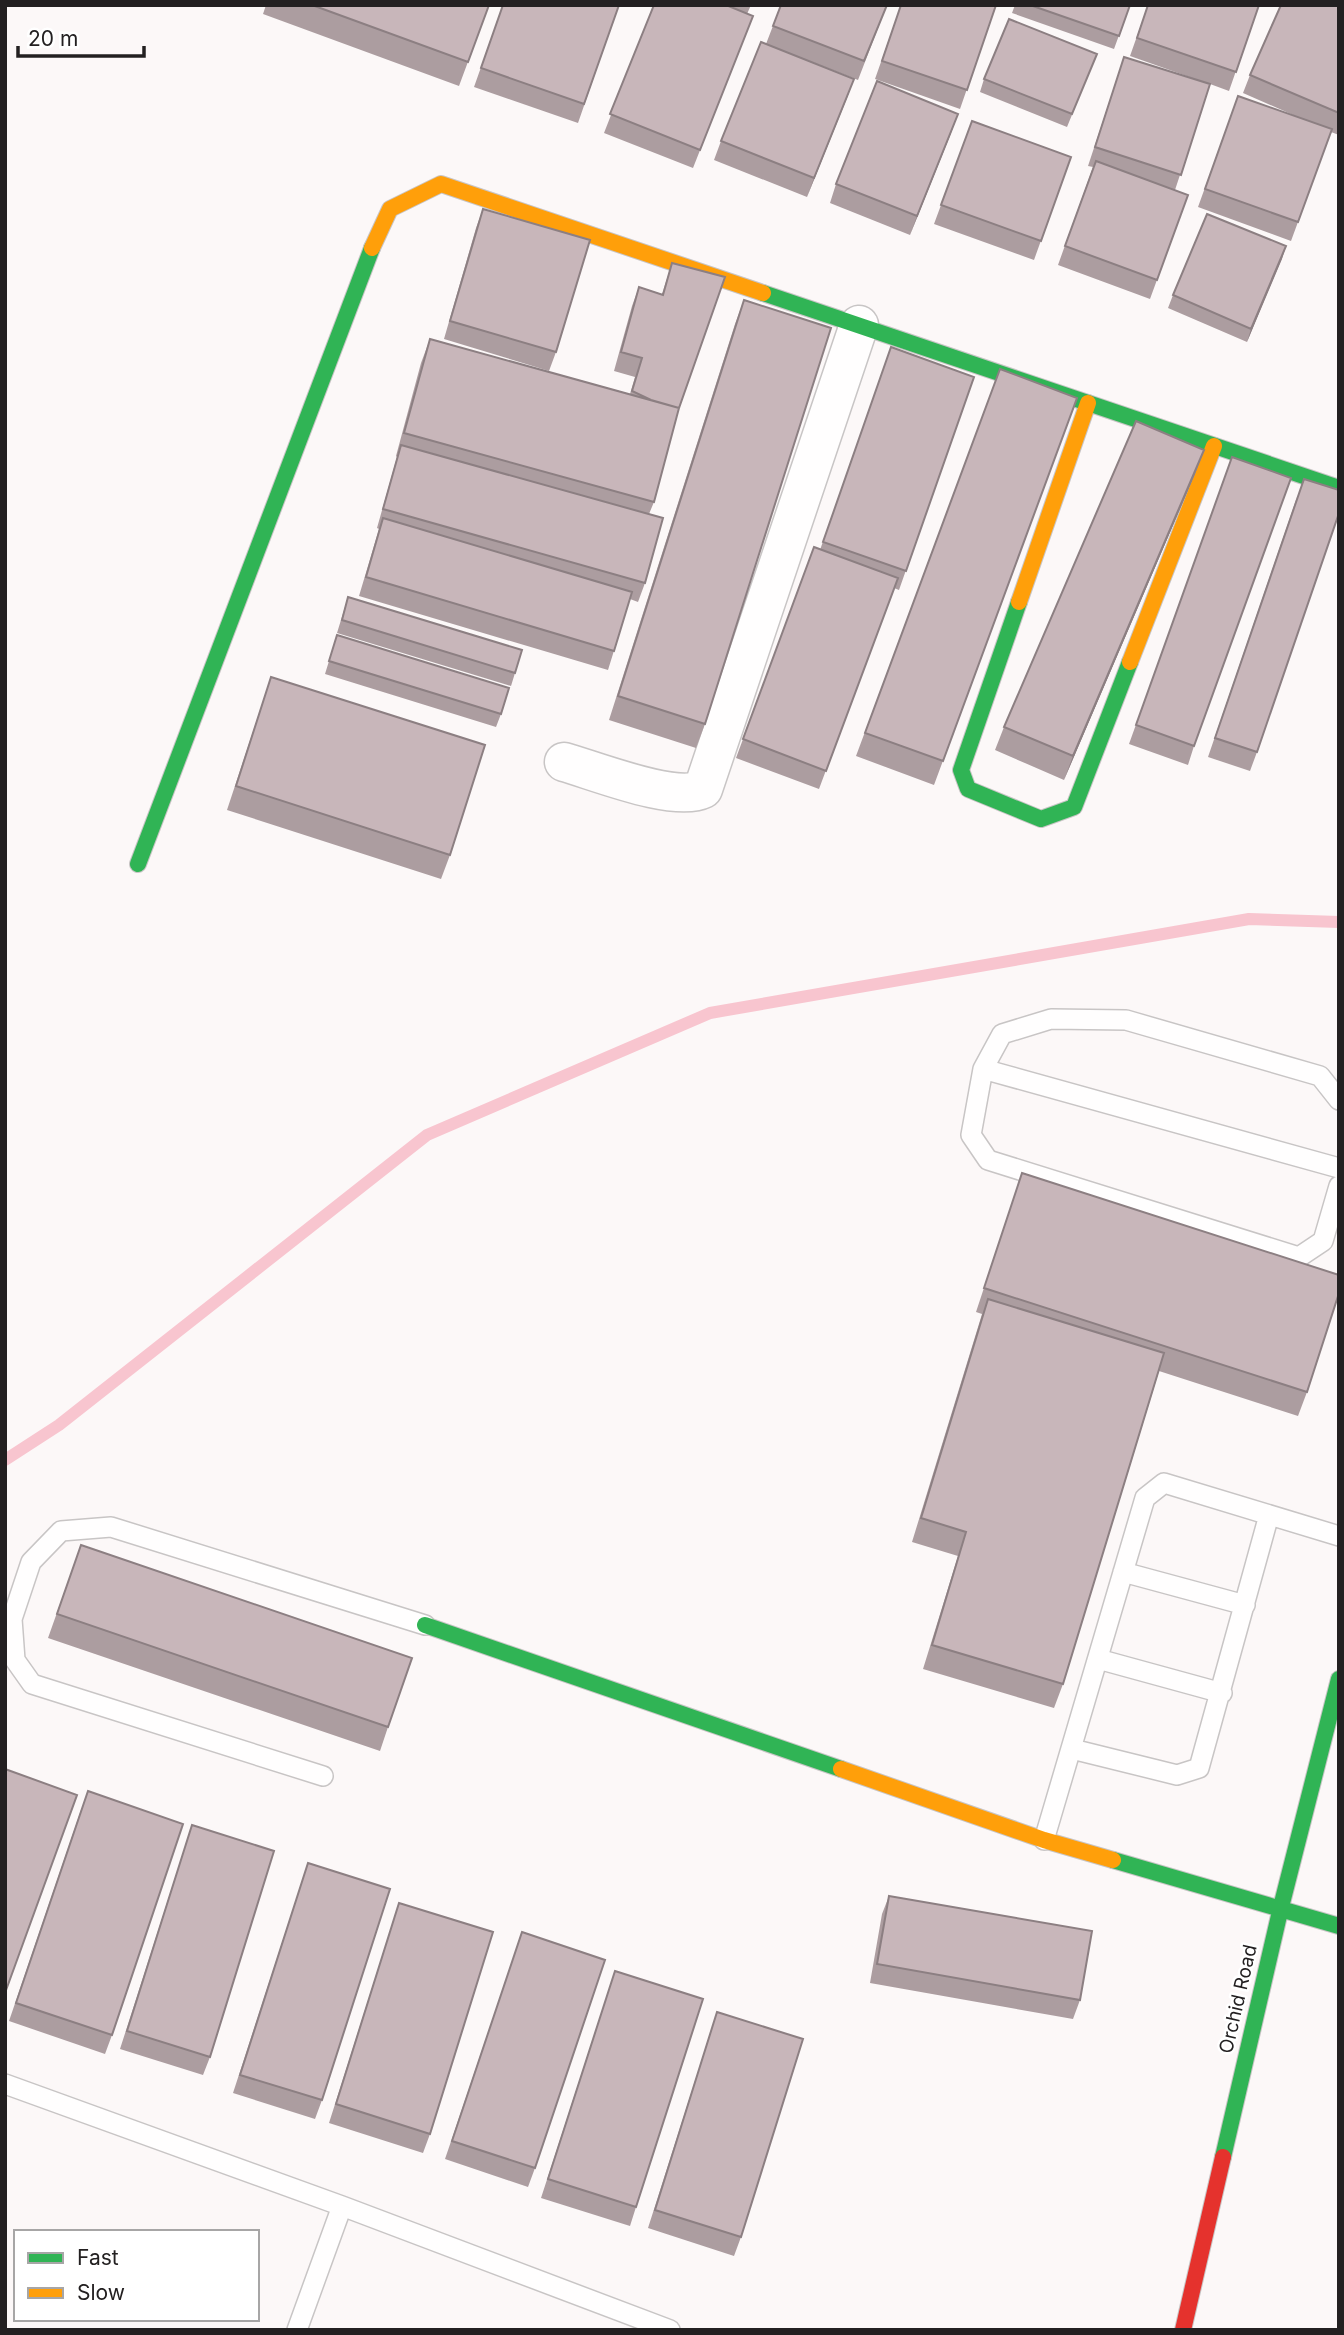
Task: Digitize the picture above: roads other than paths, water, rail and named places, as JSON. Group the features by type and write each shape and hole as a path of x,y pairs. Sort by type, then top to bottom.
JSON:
{"street":[{"path":"138,864 369,255 390,209 441,184 1339,488"},
{"path":"564,762 673,793 693,794 704,789 859,325"},
{"path":"1088,403 961,770 968,789 1041,820 1074,807 1214,446"},
{"path":"425,1625 1044,1840 1339,1926"},
{"name":"Orchid Road","path":"1182,2330 1281,1907 1339,1679"}],"lane":[{"path":"1339,1100 1320,1076 1126,1020 1051,1018 1002,1034 983,1069 971,1135 988,1160 1299,1257 1323,1241 1339,1186"},
{"path":"983,1069 1339,1168"},
{"path":"1044,1840 1145,1498 1164,1483 1339,1536"},
{"path":"1072,1749 1177,1775 1199,1768 1222,1693 1269,1515"},
{"path":"323,1776 32,1684 15,1661 12,1619 32,1562 61,1531 111,1527 425,1625"},
{"path":"1123,1572 1245,1605"},
{"path":"1098,1660 1222,1693"},
{"path":"6,2086 342,2206 670,2330"},
{"path":"297,2330 342,2206"}],"waterway":[{"path":"5,1460 59,1425 427,1135 710,1013 1249,919 1339,922"}]}
